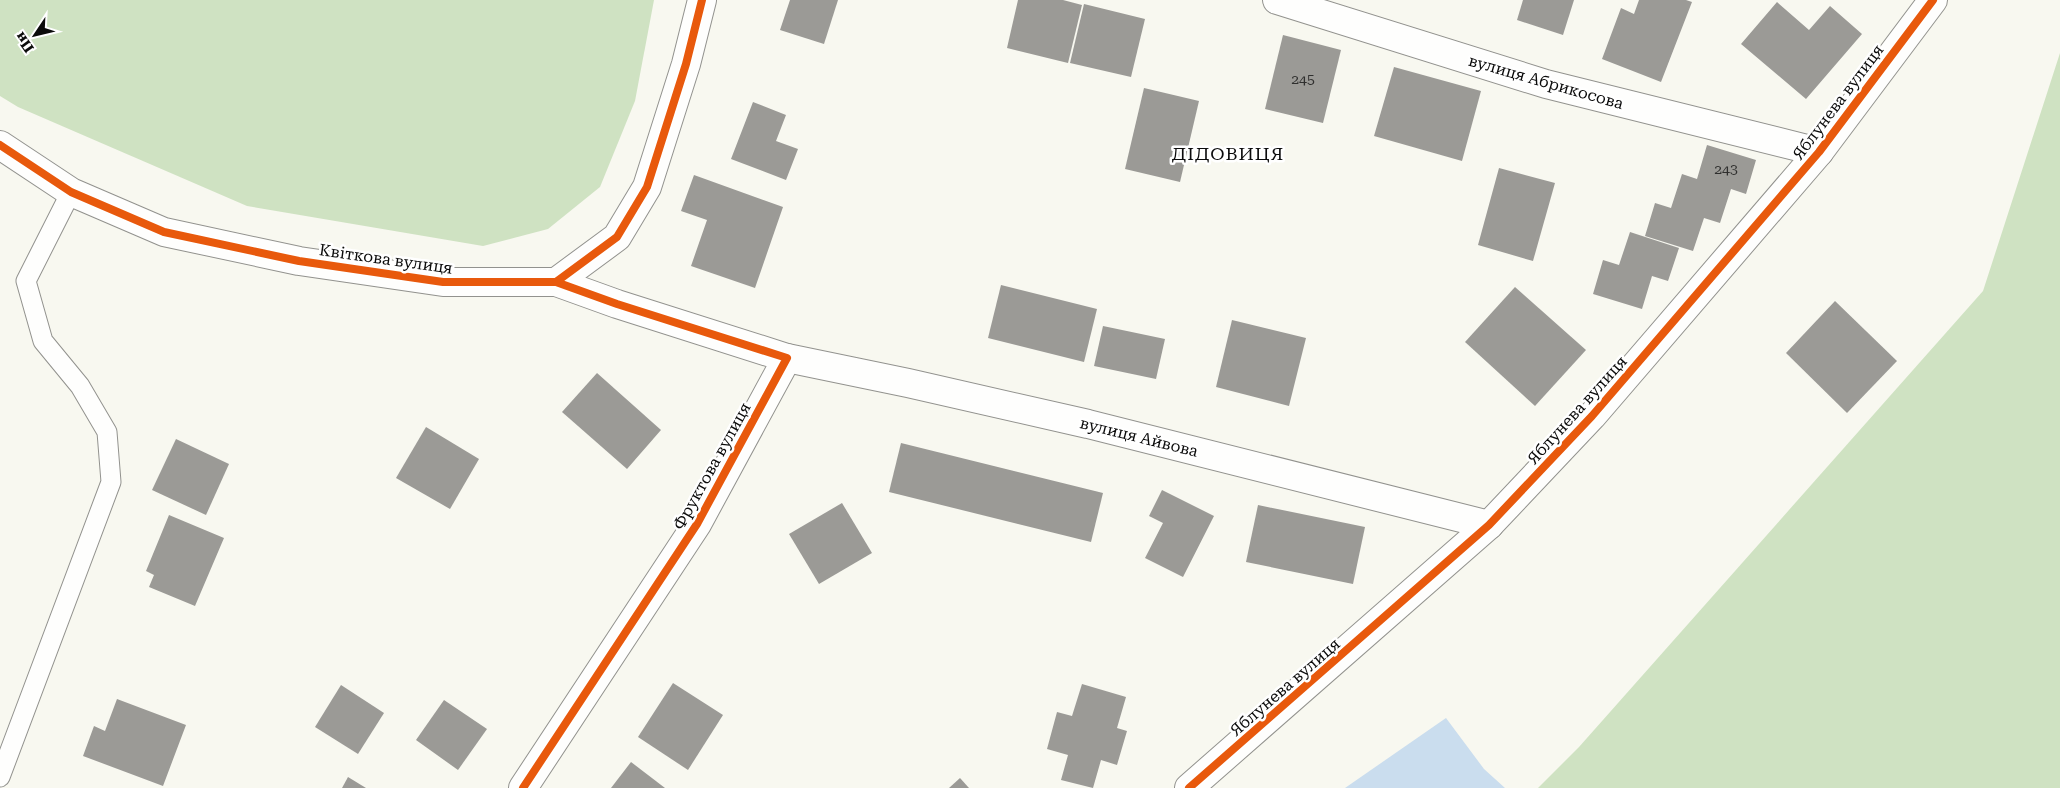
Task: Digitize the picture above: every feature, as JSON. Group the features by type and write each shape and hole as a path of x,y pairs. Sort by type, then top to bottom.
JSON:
{"street":[{"path":"556,282 617,237 646,187 686,64 702,0"},
{"name":"вулиця Абрикосова","path":"1277,0 1546,84 1819,152"},
{"name":"Яблунева вулиця","path":"1189,788 1489,525 1592,416 1819,152 1933,0"},
{"name":"Квіткова вулиця","path":"0,145 71,192 164,232 299,261 443,282 556,282"},
{"path":"556,282 617,304 787,358"},
{"name":"вулиця Айвова","path":"787,358 908,383 1078,422 1489,525"},
{"name":"Фруктова вулиця","path":"523,788 697,524 787,358"}],"lane":[{"path":"0,777 111,482 107,432 80,386 43,341 26,281 71,192"}],"green space":[{"path":"0,0 654,0 635,101 600,187 548,229 483,246 247,206 18,107 0,96"},
{"path":"2060,53 2060,788 1538,788 1579,747 1983,291"}],"water":[{"path":"1446,718 1484,769 1505,788 1345,788"}],"building":[{"path":"790,0 838,0 824,44 780,30"},
{"path":"1018,0 1063,0 1082,5 1068,63 1007,48"},
{"path":"1523,0 1574,0 1563,35 1517,20"},
{"path":"1639,0 1686,0 1692,2 1661,82 1602,59 1621,8 1634,14"},
{"path":"1777,2 1809,30 1830,6 1862,34 1806,99 1741,44"},
{"path":"1084,4 1145,19 1131,77 1070,63"},
{"path":"1283,35 1341,50 1323,123 1265,109"},
{"path":"1394,67 1481,91 1462,161 1374,136"},
{"path":"1144,88 1199,101 1180,182 1125,169"},
{"path":"753,102 786,115 776,141 798,149 786,180 731,159"},
{"path":"1707,145 1756,160 1746,194 1731,189 1720,223 1704,218 1693,251 1645,236 1655,203 1671,208 1682,174 1697,179"},
{"path":"1499,168 1555,183 1533,261 1478,245"},
{"path":"694,175 783,207 755,288 691,266 707,220 681,211"},
{"path":"1630,232 1679,248 1668,281 1652,276 1642,309 1593,294 1603,260 1619,265"},
{"path":"1001,285 1097,309 1084,362 988,338"},
{"path":"1515,287 1586,350 1535,406 1465,342"},
{"path":"1835,301 1897,361 1847,413 1786,353"},
{"path":"1232,320 1306,338 1289,406 1216,387"},
{"path":"1103,326 1165,339 1156,379 1094,366"},
{"path":"597,373 661,430 627,469 562,412"},
{"path":"426,427 479,459 450,509 396,478"},
{"path":"176,439 229,464 206,515 152,490"},
{"path":"901,443 1103,493 1091,542 889,492"},
{"path":"1162,490 1214,516 1183,577 1145,558 1163,523 1149,516"},
{"path":"842,503 872,553 819,584 789,534"},
{"path":"1258,505 1365,527 1353,584 1246,562"},
{"path":"169,515 224,538 195,606 149,587 154,575 146,571"},
{"path":"673,683 723,715 688,770 638,737"},
{"path":"1082,684 1126,697 1117,728 1127,731 1117,765 1101,760 1093,788 1061,780 1068,755 1047,749 1057,712 1072,716"},
{"path":"341,685 384,713 358,754 315,727"},
{"path":"117,699 186,725 163,786 83,756 94,726 105,731"},
{"path":"444,700 487,729 458,770 416,740"},
{"path":"631,762 665,788 611,788"},
{"path":"348,777 366,788 342,788"},
{"path":"960,778 969,788 949,788"}],"cycle path":[{"path":"0,145 71,192 164,232 299,261 443,282 556,282 617,237 647,187 686,64 702,0"},
{"path":"1189,788 1489,525 1592,416 1819,152 1933,0"},
{"path":"523,788 697,524 787,358 617,304 556,282"}],"district":[{"name":"ДІДОВИЦЯ","path":"1228,153"}]}
